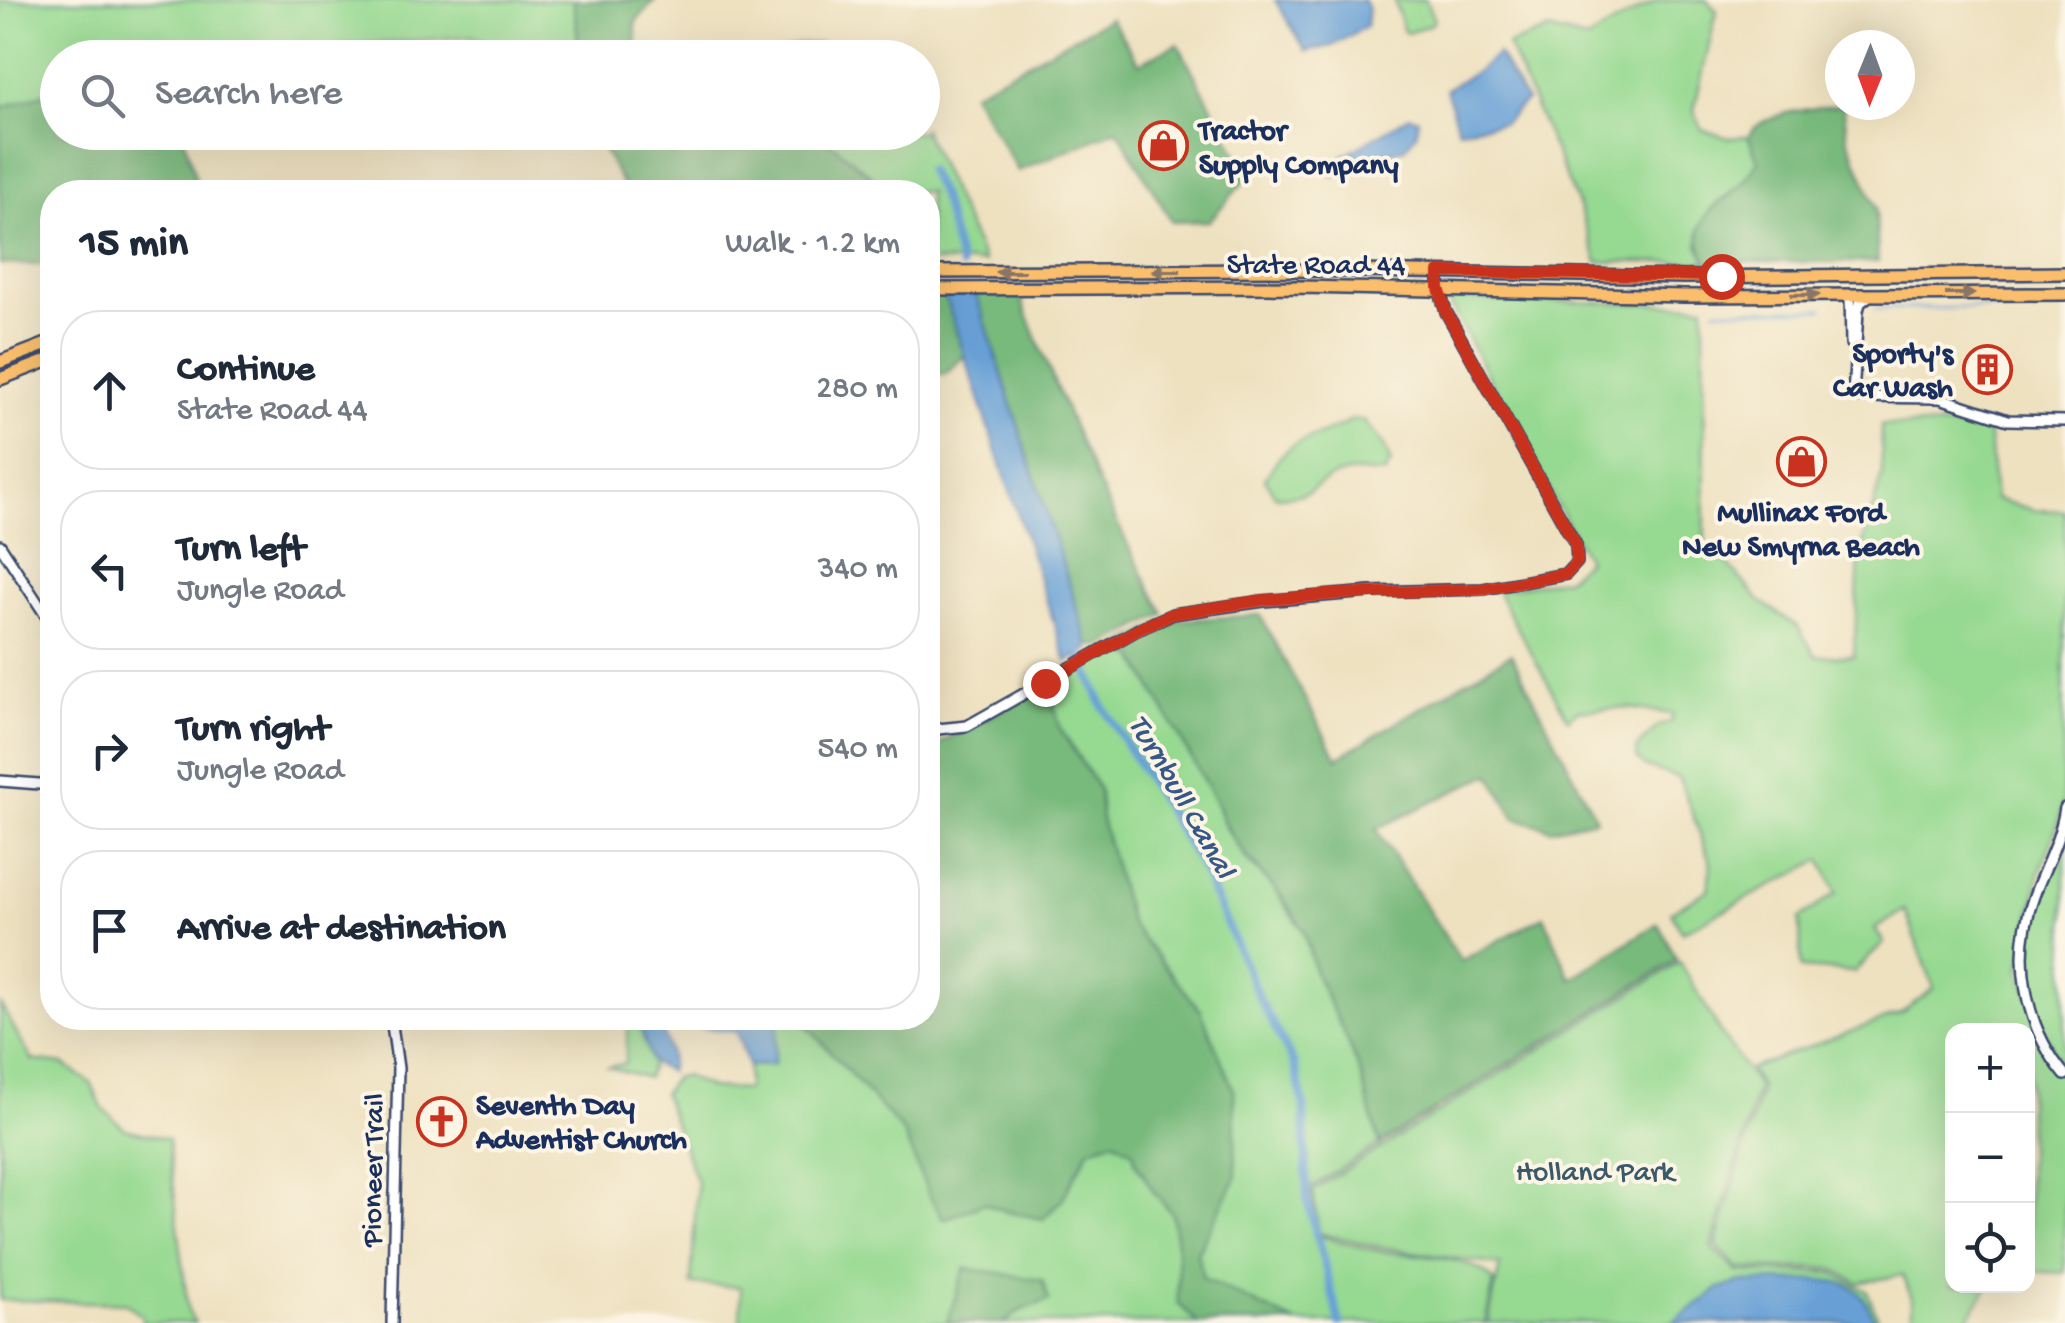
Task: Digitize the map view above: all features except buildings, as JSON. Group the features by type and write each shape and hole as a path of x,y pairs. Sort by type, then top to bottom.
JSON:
{"main road":[{"name":"State Road 44","path":"940,272 2065,274"},
{"path":"1850,295 1855,284 1862,281 1950,281 1985,274"},
{"name":"State Road 44","path":"940,289 1439,288 1666,295 2065,294"},
{"path":"0,362 40,347"},
{"path":"0,380 40,362"}],"street":[{"path":"940,729 968,726 1172,614 1264,600 1483,589 1560,576 1572,570 1577,562 1576,545 1446,312 1439,272"},
{"path":"1850,295 1854,366"},
{"path":"1870,295 1860,303 1858,311 1853,397 1940,398 2008,420 2065,421"},
{"path":"0,545 40,606"},
{"path":"0,781 40,783"},
{"path":"2065,808 2056,848 2027,917 2023,957 2026,993 2038,1032 2065,1074"},
{"name":"Pioneer Trail","path":"392,1030 398,1068 392,1323"}],"green space":[{"path":"0,0 573,0 576,40 481,40 472,36 423,40 40,40 40,97 0,108"},
{"path":"573,0 655,0 635,23 636,40 576,40"},
{"path":"1394,0 1426,0 1432,24 1404,32"},
{"path":"1657,0 1706,0 1717,11 1694,110 1702,130 1729,138 1749,136 1758,161 1746,180 1710,210 1698,245 1707,262 1598,262 1579,207 1508,45 1549,30 1586,40"},
{"path":"1110,18 1139,63 1178,44 1249,176 1209,221 1172,222 1117,129 1018,171 972,93"},
{"path":"40,95 40,150 188,150 196,180 40,180 40,265 0,264 0,108"},
{"path":"1825,107 1825,120 1845,120 1848,140 1876,208 1878,262 1707,262 1701,247 1701,224 1746,180 1758,161 1748,136 1765,121 1791,112"},
{"path":"604,150 839,150 873,178 873,180 620,180"},
{"path":"840,150 933,150 984,262 940,262 940,180 873,177"},
{"path":"1019,293 1086,456 1164,614 1102,646 1089,645 976,294"},
{"path":"940,294 944,294 965,355 940,375"},
{"path":"1447,299 1704,305 1705,551 1717,552 1759,600 1798,627 1816,656 1854,656 1859,558 1882,474 1881,425 1988,427 1995,499 2034,510 2065,511 2063,800 2039,875 2020,971 2057,1071 2065,1080 2065,1271 2035,1271 2035,1023 1945,1023 1945,1293 1984,1293 1966,1323 1912,1323 1912,1298 1902,1275 1859,1283 1832,1268 1739,1269 1716,1245 1761,1088 1750,1069 1901,1013 1934,988 1905,910 1875,929 1884,943 1854,972 1801,968 1800,918 1837,893 1821,860 1682,932 1671,912 1708,890 1711,864 1679,778 1646,767 1637,759 1637,748 1658,726 1671,722 1673,714 1628,708 1577,710 1568,719 1498,593 1567,578 1587,560"},
{"path":"1353,419 1364,421 1385,448 1391,463 1385,473 1343,473 1306,493 1275,496 1265,479 1285,452"},
{"path":"1260,615 1337,758 1511,654 1596,819 1551,829 1515,818 1490,774 1376,829 1461,961 1544,916 1571,979 1658,923 1677,960 1380,1144 1355,1058 1315,973 1302,928 1234,839 1135,657 1114,648 1167,621"},
{"path":"1113,648 1135,657 1216,802 1225,827 1303,930 1316,976 1359,1069 1380,1144 1310,1188 1317,1235 1372,1249 1473,1266 1494,1282 1485,1323 1296,1323 1203,1279 1197,1254 1212,1223 1201,1011 1130,923 1101,819 1099,790 1061,730 1048,686"},
{"path":"1048,686 1061,730 1099,790 1101,819 1130,923 1201,1011 1234,1091 1236,1178 1197,1253 1203,1278 1296,1323 1198,1323 1178,1303 1172,1213 1154,1192 1133,1151 1114,1140 1089,1149 1063,1198 1043,1219 984,1203 944,1219 930,1197 903,1132 811,1030 940,1030 940,743"},
{"path":"2065,828 2065,1069 2037,1015 2026,956 2035,904"},
{"name":"Holland Park","path":"1680,962 1722,1035 1758,1086 1712,1247 1738,1272 1832,1272 1867,1291 1880,1323 1488,1323 1500,1265 1379,1247 1319,1233 1313,1190"},
{"path":"0,1004 32,1060 63,1064 91,1083 102,1108 125,1129 168,1139 188,1311 195,1323 143,1323 142,1316 126,1303 0,1300"},
{"path":"628,1030 641,1030 652,1063 647,1078 609,1067 625,1063"},
{"path":"777,1030 811,1030 903,1132 930,1197 945,1219 984,1203 1008,1212 1080,1168 1089,1149 1113,1140 1133,1151 1154,1192 1172,1213 1178,1303 1198,1323 1004,1323 1019,1311 1048,1300 1042,1281 965,1269 947,1323 740,1323 741,1287 691,1284 697,1182 663,1094 675,1077 684,1076 711,1088 747,1090 748,1066 774,1064"},
{"path":"965,1268 1042,1280 1049,1300 1019,1311 1004,1323 947,1323"}],"water":[{"path":"1275,0 1364,0 1368,9 1366,26 1332,46 1306,51"},
{"path":"1498,54 1526,101 1504,123 1458,129 1446,89"},
{"path":"1410,116 1418,119 1416,134 1404,149 1333,176 1329,172 1328,165"},
{"path":"944,294 976,294 1090,649 1067,662"},
{"path":"641,1030 664,1030 669,1072 652,1063"},
{"path":"722,1030 777,1030 774,1064 748,1066 737,1032"},
{"path":"1742,1282 1839,1282 1854,1289 1866,1301 1876,1323 1672,1323 1720,1288"}],"waterway":[{"path":"928,170 933,180"},
{"path":"940,194 961,266"},
{"path":"1875,309 2065,307"},
{"path":"1715,310 1823,309"},
{"name":"Turnbull Canal","path":"1076,646 1103,706 1202,868 1261,1002 1294,1064 1304,1106 1307,1199 1340,1323"}],"place":[{"name":"Tractor Supply Company","path":"1164,146"},
{"name":"Sporty's Car Wash","path":"1988,369"},
{"name":"Mullinax Ford New Smyrna Beach","path":"1801,462"},
{"name":"Seventh Day Adventist Church","path":"441,1121"}],"route":[{"path":"1045,683 1172,614 1264,600 1483,589 1566,574 1577,562 1576,545 1446,312 1439,272 1721,276"}]}
